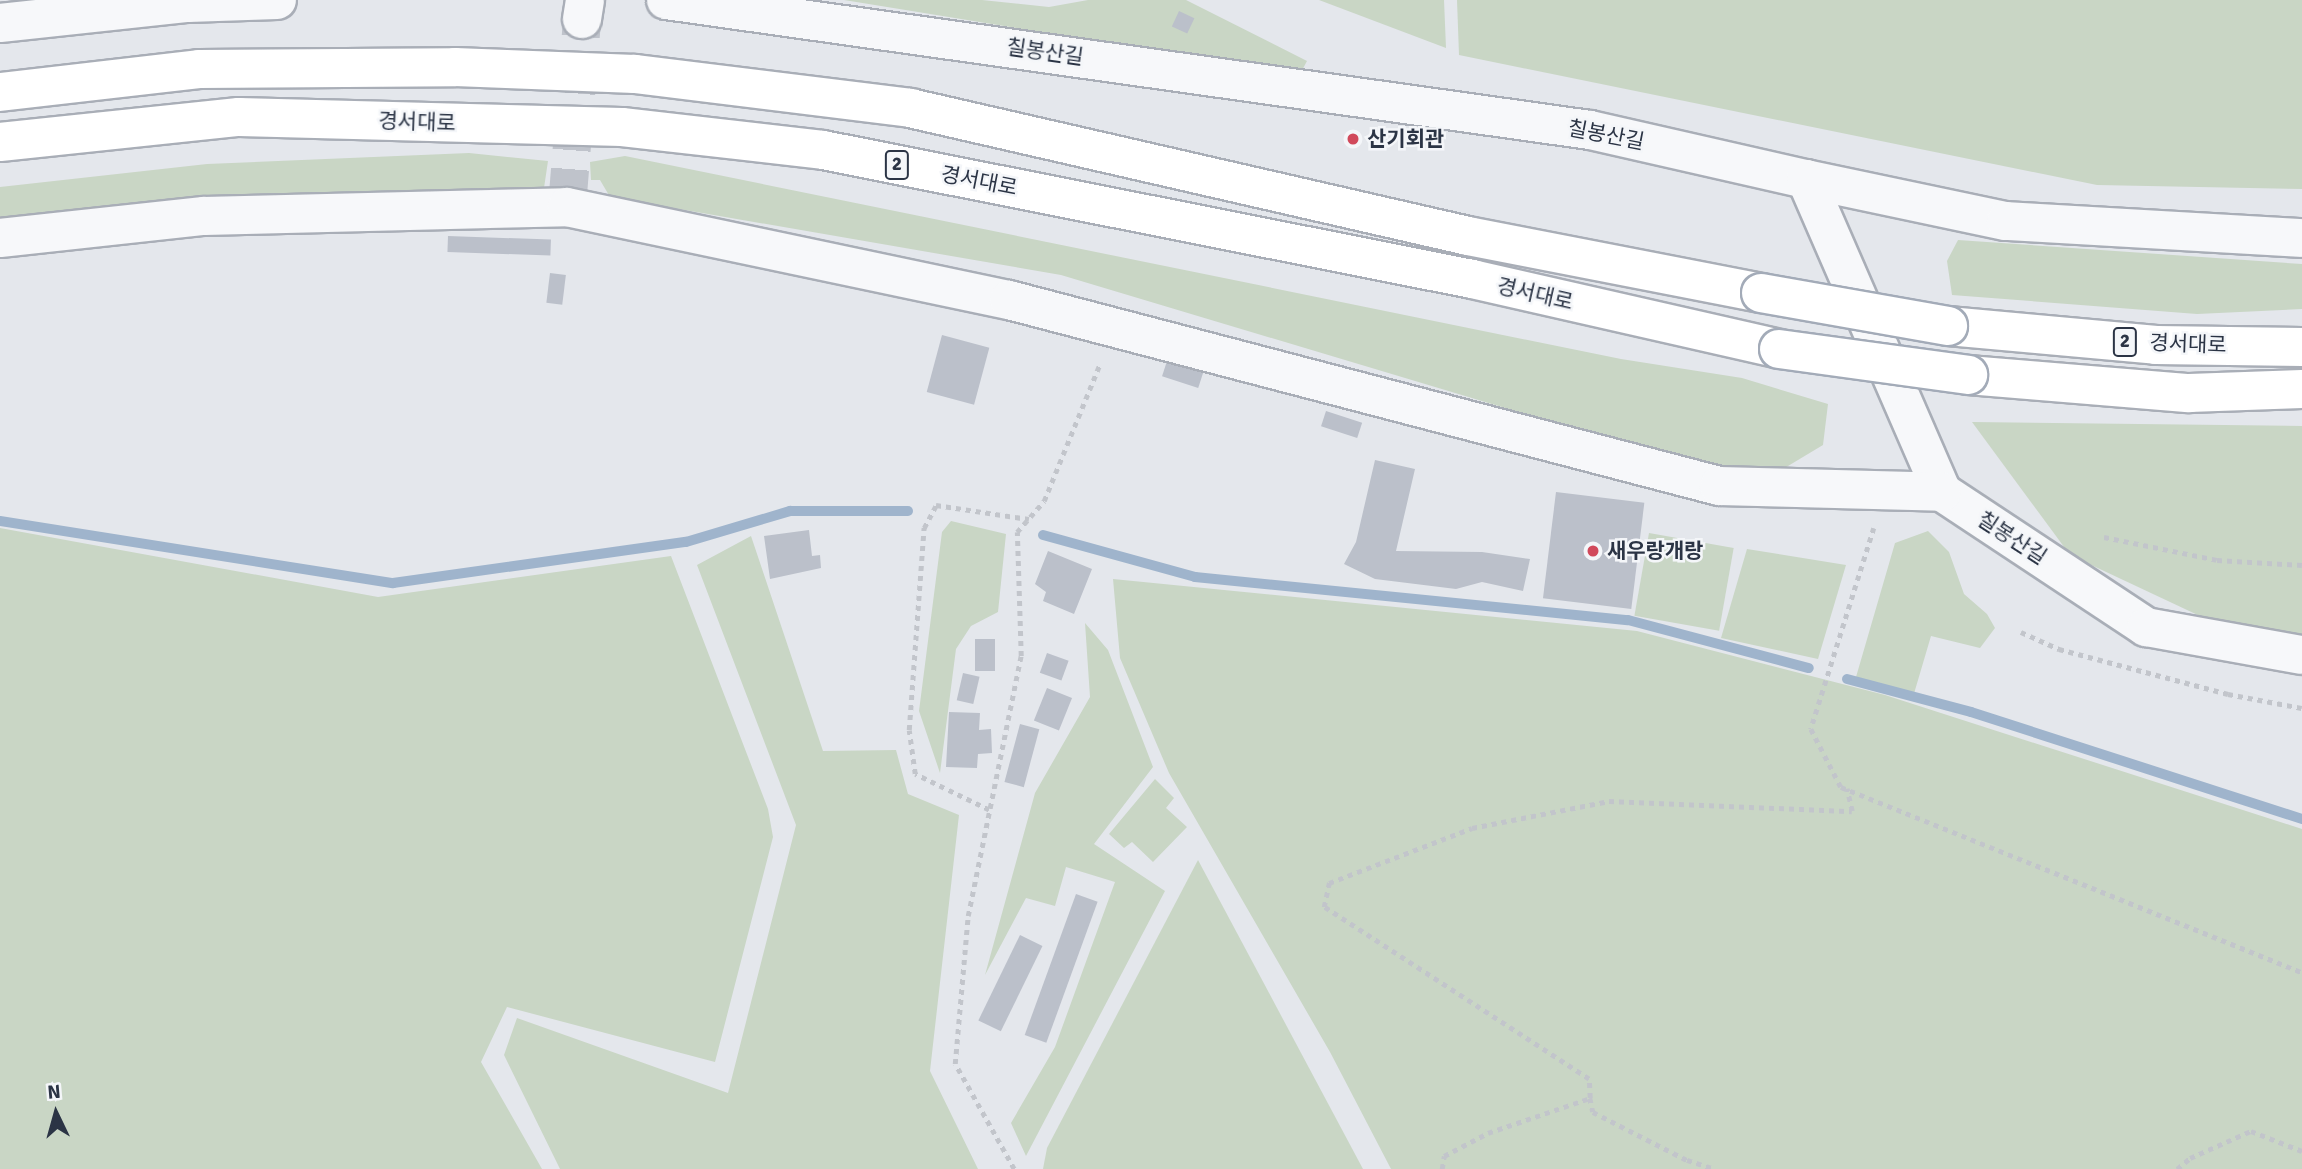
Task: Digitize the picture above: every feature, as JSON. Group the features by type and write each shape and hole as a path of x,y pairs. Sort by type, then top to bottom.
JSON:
{"main road":[{"name":"경서대로","path":"0,92 199,69 455,67 649,76 910,108 1468,236 1948,326 2156,345 2302,347"},
{"name":"경서대로","path":"0,142 239,117 622,127 810,149 1472,279 1779,349 1968,375 2189,393 2302,389"}],"street":[{"path":"0,23 188,3 277,0"},
{"name":"칠봉산길","path":"666,0 1590,130 2006,221 2302,238"},
{"path":"0,238 204,216 567,206 1009,300 1719,486 1942,492 1806,179"},
{"name":"칠봉산길","path":"1942,492 2146,627 2302,655"}],"path":[{"path":"1014,1169 955,1064 968,916 1021,656 1017,532 1044,501 1115,328"},
{"path":"1886,491 1811,729 1841,787 2302,972"},
{"path":"989,810 915,774 909,730 925,528 936,505 1029,519"},
{"path":"2104,537 2217,560 2302,565"},
{"path":"2021,632 2059,649 2228,694 2302,708"},
{"path":"1715,1169 1687,1160 1593,1112 1589,1079 1324,907 1329,883 1472,828 1609,801 1852,811 1847,789"},
{"path":"1442,1169 1444,1156 1488,1133 1590,1098"},
{"path":"2177,1169 2190,1158 2251,1131 2302,1151"}],"green space":[{"path":"844,0 982,0 1049,7 1088,0 1186,0 1307,61 1300,74"},
{"path":"1319,0 1444,0 1446,48"},
{"path":"1457,0 2302,0 2302,189 2097,185 1459,55"},
{"path":"469,153 548,161 544,188 212,196 0,219 0,187 207,164"},
{"path":"625,156 1621,359 1742,378 1828,404 1823,445 1783,469 1702,467 1061,275 610,197 600,180 591,180 590,162"},
{"path":"1958,240 2302,264 2302,309 2197,314 1952,295 1947,261"},
{"path":"1972,422 2302,426 2302,641 2219,625 2070,555"},
{"path":"951,521 1006,534 998,612 971,626 956,649 940,773 919,711 942,532"},
{"path":"0,528 378,597 671,556 768,809 773,837 715,1062 507,1007 481,1062 542,1169 0,1169"},
{"path":"1928,531 1949,552 1964,594 1987,614 1995,628 1980,648 1931,636 1913,697 1856,677 1895,543"},
{"path":"1649,533 1734,548 1719,631 1634,616"},
{"path":"751,536 823,751 896,750 908,794 959,815 930,1071 978,1169 560,1169 504,1055 517,1018 728,1093 796,825 697,565"},
{"path":"1747,549 1846,565 1818,659 1721,638"},
{"path":"1113,579 1637,631 1885,695 2302,829 2302,1169 1391,1169 1330,1052 1169,773 1120,658"},
{"path":"1085,623 1108,650 1153,767 1094,844 1165,891 1026,1156 1011,1123 1055,1047 1115,882 1066,867 1055,906 1026,898 985,975 1035,793 1090,697"},
{"path":"1155,779 1174,798 1166,808 1187,827 1153,862 1132,842 1124,848 1109,834"},
{"path":"1198,860 1363,1169 1043,1169 1047,1148"}],"building":[{"path":"1179,11 1194,18 1187,34 1172,26"},
{"path":"448,236 551,240 550,256 447,252"},
{"path":"550,273 566,275 562,305 546,303"},
{"path":"942,335 989,348 974,405 927,392"},
{"path":"1167,361 1203,373 1198,388 1162,376"},
{"path":"1326,411 1362,423 1357,438 1321,426"},
{"path":"1375,460 1415,469 1396,551 1482,552 1530,559 1523,591 1482,582 1456,589 1375,579 1344,564 1356,542"},
{"name":"새우랑개랑","path":"1556,492 1644,503 1631,609 1543,598"},
{"path":"809,530 812,556 820,555 821,568 770,579 764,536"},
{"path":"1048,551 1092,569 1074,614 1043,601 1046,592 1035,584"},
{"path":"975,639 995,639 995,671 975,671"},
{"path":"1047,653 1069,661 1061,681 1040,673"},
{"path":"963,673 980,677 973,704 957,700"},
{"path":"1047,688 1072,698 1059,731 1034,720"},
{"path":"949,712 980,713 979,730 991,729 992,753 978,754 977,768 946,767"},
{"path":"1020,724 1039,729 1024,787 1004,782"},
{"path":"1076,894 1098,902 1046,1043 1025,1035"},
{"path":"1020,935 1042,946 1001,1031 978,1020"}],"waterway":[{"path":"0,521 393,583 686,542 790,511 908,511"},
{"path":"1043,535 1195,577 1628,620 1809,668"},
{"path":"1847,679 1971,712 2302,819"}],"tunnel":[{"path":"567,207 582,19"}],"place":[{"name":"산기회관","path":"1353,139"},
{"name":"새우랑개랑","path":"1593,551"}]}
